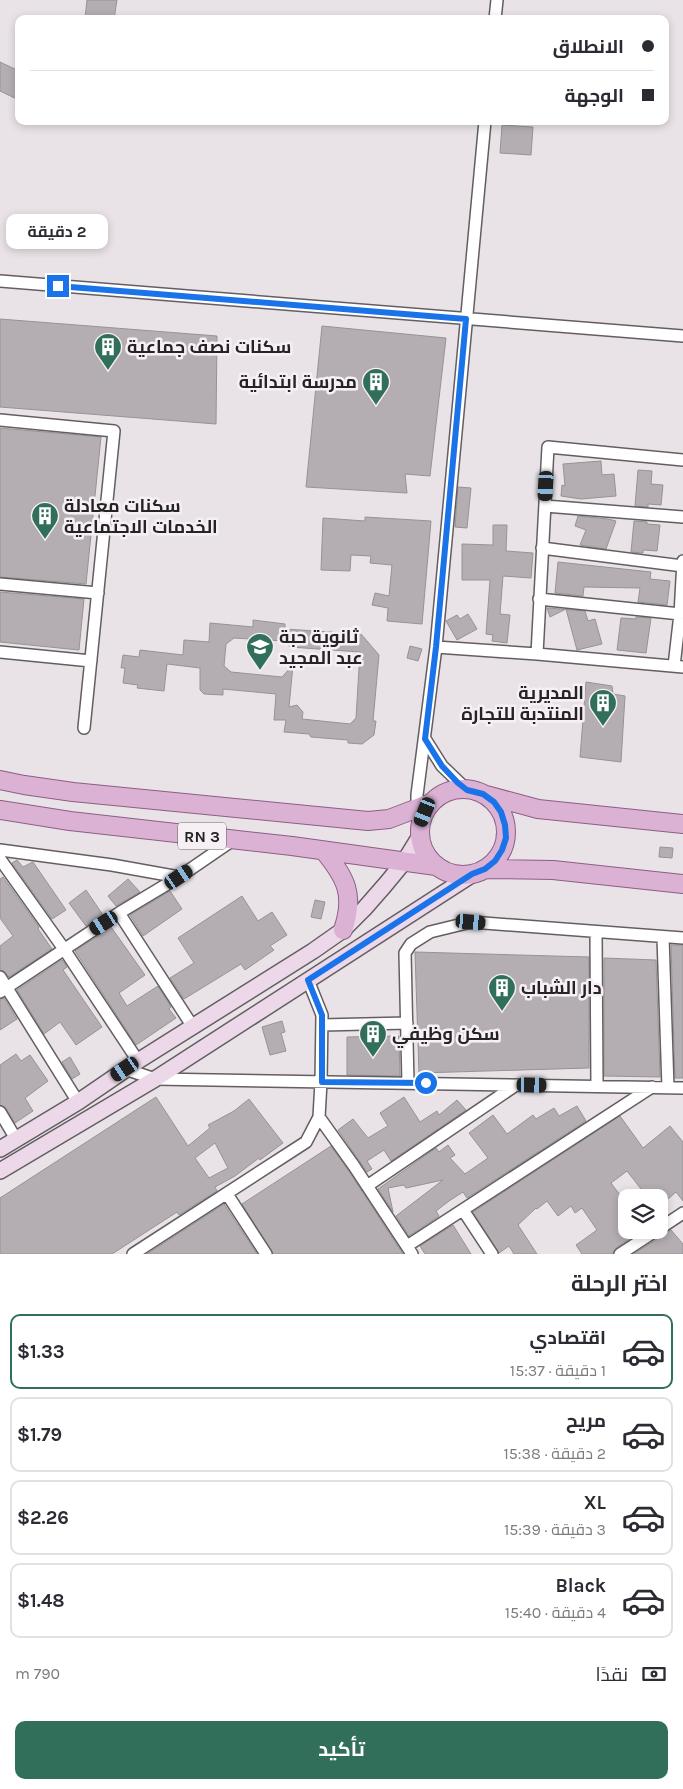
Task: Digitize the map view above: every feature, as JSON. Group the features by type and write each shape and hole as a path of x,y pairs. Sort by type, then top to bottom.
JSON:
{"main road":[{"name":"RN 3","path":"0,780 73,792 368,821 389,819 424,806"},
{"path":"683,824 538,809 475,792 454,790 424,806 420,834 425,852 436,866 447,872 460,875 479,872 553,870 683,884"},
{"path":"0,1171 155,1079 495,861 502,850 506,838 505,825 501,812 494,802 475,792"},
{"name":"RN 3","path":"0,810 70,821 436,866"},
{"path":"0,1149 78,1102 132,1065 313,951 343,930 364,909 404,862 420,834"},
{"path":"324,851 340,871 347,885 348,915 343,930"}],"street":[{"path":"495,15 497,0"},
{"path":"424,806 425,739 436,647 485,125"},
{"path":"0,281 683,336"},
{"path":"0,420 114,431 84,728"},
{"path":"537,654 548,447 683,460"},
{"path":"545,506 683,517"},
{"path":"542,548 683,566"},
{"path":"436,647 679,667 683,561"},
{"path":"0,584 98,593"},
{"path":"540,599 680,614"},
{"path":"0,652 91,661"},
{"path":"425,739 442,766 475,792"},
{"path":"3,990 233,840"},
{"path":"0,850 112,865 179,877"},
{"path":"0,859 64,950 132,1065 155,1079 683,1088"},
{"path":"119,913 193,1026"},
{"path":"408,1083 405,953 411,944 430,932 471,922 683,938"},
{"path":"596,932 597,1086"},
{"path":"663,936 668,1088"},
{"path":"0,977 3,990 78,1102"},
{"path":"132,1254 306,1142 319,1117 322,1082 322,1015 308,980"},
{"path":"322,1025 407,1023"},
{"path":"367,1186 516,1085"},
{"path":"319,1117 409,1250 463,1210 652,1087"},
{"path":"0,1112 16,1139"},
{"path":"227,1194 266,1254"},
{"path":"463,1210 492,1254"},
{"path":"668,1223 683,1213"},
{"path":"620,1254 643,1239"}],"building":[{"path":"87,0 117,0 115,15 85,15"},
{"path":"0,62 15,69 15,98 0,91"},
{"path":"502,125 533,127 531,155 500,153"},
{"name":"سكنات نصف جماعية","path":"0,319 217,336 216,424 0,407"},
{"name":"مدرسة ابتدائية","path":"322,326 446,338 430,476 405,474 407,493 306,487"},
{"name":"سكنات معادلة الخدمات الاجتماعية","path":"0,428 101,437 86,584 0,577"},
{"path":"601,461 602,475 614,474 616,496 581,499 561,496 562,485 565,486 563,464"},
{"path":"638,470 652,471 651,484 663,485 661,505 635,506"},
{"path":"458,487 471,488 467,528 455,527"},
{"path":"578,516 616,521 606,549 580,545 586,530 575,526"},
{"path":"365,517 431,521 422,624 387,621 388,608 372,605 375,593 389,596 392,565 370,563 371,556 351,555 350,571 321,570 323,518 365,521"},
{"path":"634,521 660,525 657,551 643,550 643,553 631,552"},
{"path":"493,525 507,525 506,551 533,553 531,578 503,576 500,614 510,615 507,643 492,641 493,635 486,634 490,580 462,580 462,544 493,545"},
{"path":"558,562 651,572 650,579 670,581 667,605 638,602 640,588 584,587 583,596 555,593"},
{"path":"0,592 84,599 79,650 0,642"},
{"path":"548,608 565,609 550,617"},
{"path":"566,609 585,611 588,621 595,619 602,644 577,650"},
{"path":"468,614 477,629 457,640 446,621 457,615 460,619"},
{"path":"636,617 651,618 646,653 617,650 621,618 636,619"},
{"path":"253,620 285,624 285,629 361,634 379,655 373,721 376,721 374,735 362,744 348,743 348,740 311,737 309,734 284,732 286,720 274,720 276,694 223,689 223,695 204,694 200,690 200,668 167,664 164,691 137,688 138,685 123,683 125,668 121,668 123,655 139,657 140,650 183,655 184,640 209,642 210,623 253,627","holes":["234,638 284,641 290,647 360,652 356,718 350,724 302,719 303,712 297,705 289,707 293,665 282,677 231,672 224,666 226,644"]},
{"path":"410,646 422,649 418,661 407,658"},
{"name":"المديرية المنتدبة للتجارة","path":"586,682 612,686 613,694 625,696 621,762 580,757"},
{"path":"660,847 673,848 672,858 659,857"},
{"path":"17,860 23,867 33,862 66,910 52,919 12,863"},
{"path":"3,877 39,927 38,929 52,949 9,977 4,971 0,970 0,946 13,936 0,918 0,879"},
{"path":"128,879 140,892 116,906 108,896"},
{"path":"86,890 103,915 86,926 69,903"},
{"path":"170,891 182,909 143,936 130,915"},
{"path":"242,896 258,921 272,912 287,935 270,946 274,950 245,970 241,964 184,999 170,978 194,963 178,938"},
{"path":"315,900 325,902 321,919 311,917"},
{"path":"111,927 145,975 119,993 127,1006 158,986 171,1007 169,1009 176,1018 136,1045 75,951"},
{"path":"671,945 683,945 683,1078 675,1078"},
{"name":"دار الشباب","path":"415,952 589,957 589,1068 419,1073"},
{"path":"604,958 656,960 660,1077 604,1076"},
{"path":"62,960 67,967 63,970 102,1027 76,1045 60,1022 44,1034 17,990"},
{"path":"4,998 17,1019 0,1030 0,999"},
{"path":"282,1021 285,1032 281,1033 286,1051 270,1055 262,1027"},
{"name":"سكن وظيفي","path":"399,1036 400,1076 347,1075 347,1037"},
{"path":"16,1054 21,1061 30,1055 48,1081 25,1098 33,1111 15,1123 6,1108 0,1105 0,1065"},
{"path":"70,1057 80,1074 72,1079 62,1062"},
{"path":"156,1097 188,1146 210,1128 208,1125 234,1111 249,1099 283,1143 260,1160 259,1158 235,1176 215,1187 217,1191 179,1215 177,1212 112,1254 0,1254 0,1198","holes":["215,1143 228,1168 209,1178 195,1158"]},
{"path":"404,1097 420,1122 437,1111 439,1115 457,1100 466,1110 391,1161 384,1150 367,1161 372,1169 367,1172 338,1130 353,1119 368,1138 388,1126 380,1113"},
{"path":"577,1106 586,1121 467,1198 463,1192 449,1201 436,1211 439,1216 409,1236 396,1216 443,1180 406,1188 404,1185 388,1188 393,1212 378,1189 436,1148 439,1152 448,1145 455,1155 450,1158 465,1174 488,1158 469,1133 493,1115 507,1134 533,1115 536,1119 554,1108 559,1116"},
{"path":"620,1116 643,1148 670,1126 683,1142 683,1201 676,1192 668,1199 668,1189 641,1189 627,1171 611,1183 618,1192 618,1239 630,1239 616,1248 613,1254 582,1254 576,1245 597,1230 582,1208 575,1213 571,1206 558,1216 547,1201 536,1208 518,1225 537,1254 514,1254 509,1246 499,1253 473,1212"},
{"path":"331,1146 403,1254 273,1254 242,1204"},
{"path":"224,1204 257,1254 147,1254"},
{"path":"453,1225 471,1254 425,1254 420,1246"},
{"path":"671,1230 683,1244 683,1254 634,1254 657,1239 668,1239 668,1232"}],"place":[{"name":"سكنات نصف جماعية","path":"108,371"},
{"name":"مدرسة ابتدائية","path":"376,406"},
{"name":"سكنات معادلة الخدمات الاجتماعية","path":"45,540"},
{"name":"ثانوية حبة عبد المجيد","path":"260,671"},
{"name":"المديرية المنتدبة للتجارة","path":"603,727"},
{"name":"دار الشباب","path":"502,1012"},
{"name":"سكن وظيفي","path":"373,1058"}],"route":[{"path":"58,286 466,319 436,647 425,739 442,766 458,783 467,790 483,794 494,802 501,812 506,838 502,850 495,861 485,869 472,874 308,980 322,1015 322,1082 426,1083"}]}
